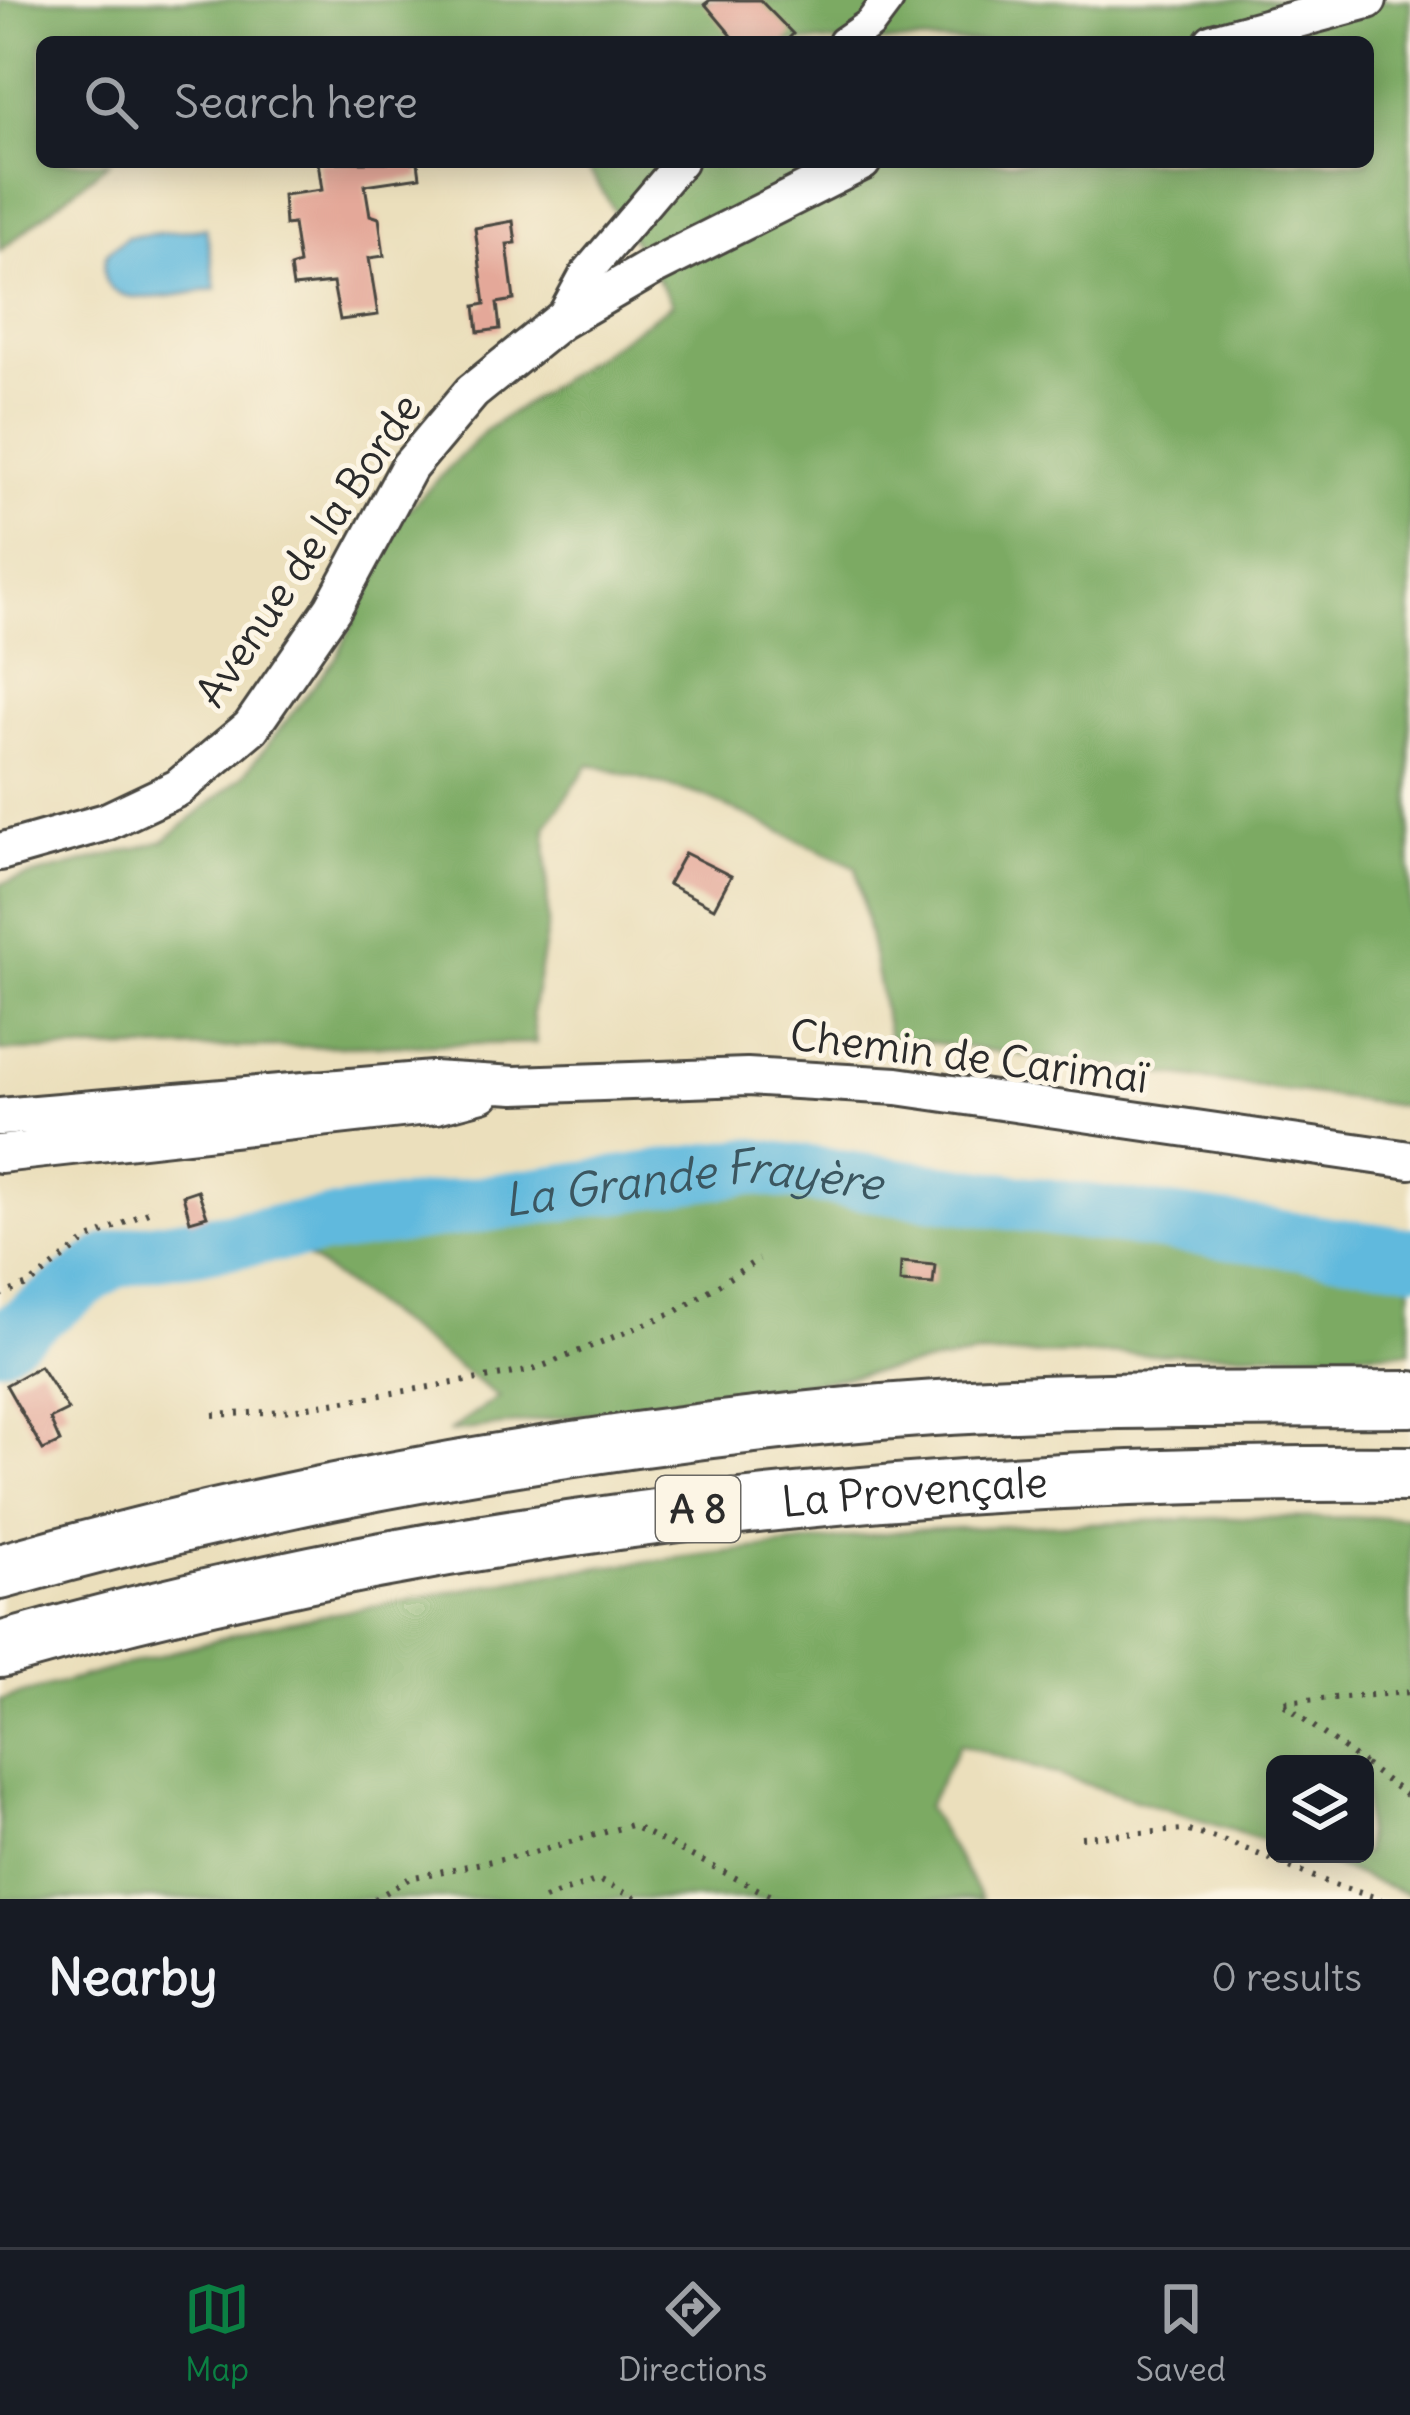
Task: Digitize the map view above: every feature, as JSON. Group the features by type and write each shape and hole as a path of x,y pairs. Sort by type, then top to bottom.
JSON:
{"highway":[{"name":"La Provençale","path":"0,1572 232,1513 437,1474 618,1444 840,1416 1093,1400 1410,1399"},
{"name":"La Provençale","path":"0,1650 268,1580 734,1504 1091,1479 1410,1474"}],"street":[{"path":"853,36 870,24 888,0"},
{"path":"1235,36 1368,0"},
{"path":"560,321 585,275 676,168"},
{"name":"Avenue de la Borde","path":"0,852 106,823 178,788 251,727 333,608 409,467 472,392 560,321 651,268 850,168"},
{"name":"Chemin de Carimaï","path":"0,1117 432,1080 515,1085 700,1077 853,1082 1410,1160"},
{"name":"Chemin de Carimaï","path":"0,1154 436,1105 515,1085"}],"path":[{"path":"0,1295 30,1284 87,1240 150,1211"},
{"path":"213,1414 284,1411 533,1370 677,1311 759,1259"},
{"path":"1352,1755 1281,1702 1410,1692"},
{"path":"1374,1771 1410,1798"},
{"path":"375,1899 410,1878 631,1826 777,1899"},
{"path":"1081,1837 1184,1830 1382,1899"},
{"path":"544,1899 598,1880 638,1899"}],"green space":[{"path":"0,0 1410,0 1410,1107 889,1037 856,867 704,796 589,764 546,827 548,924 532,1013 536,1043 0,1051 0,884 164,841 243,776 338,655 402,516 486,430 673,304 588,168 1374,168 1374,36 36,36 36,168 102,168 0,251"},
{"path":"787,1187 1410,1265 1410,1352 978,1355 724,1397 448,1432 499,1397 283,1239"},
{"path":"1410,1517 1410,1895 1326,1863 1374,1863 1374,1755 1266,1755 1266,1841 960,1744 927,1807 982,1899 0,1899 0,1700 261,1627 551,1573 913,1530 1220,1518"}],"water":[{"path":"206,228 216,289 140,298 110,287 104,274 107,253 127,237"}],"building":[{"path":"710,0 760,0 793,34 732,36 705,4"},
{"path":"319,168 419,168 420,177 365,185 370,215 379,218 384,256 369,258 378,315 340,320 333,283 293,287 290,267 299,264 293,224 285,225 283,195 322,190"},
{"path":"513,221 516,243 507,244 514,300 497,303 500,329 478,332 475,306 485,304 475,228"},
{"path":"685,853 731,876 714,908 668,884"},
{"path":"198,1190 207,1216 190,1221 183,1195"},
{"path":"901,1262 935,1265 933,1284 900,1282"},
{"path":"40,1366 68,1410 50,1419 60,1442 43,1450 6,1385"}],"waterway":[{"name":"La Grande Frayère","path":"0,1342 109,1262 141,1253 748,1166 1410,1256"}]}
